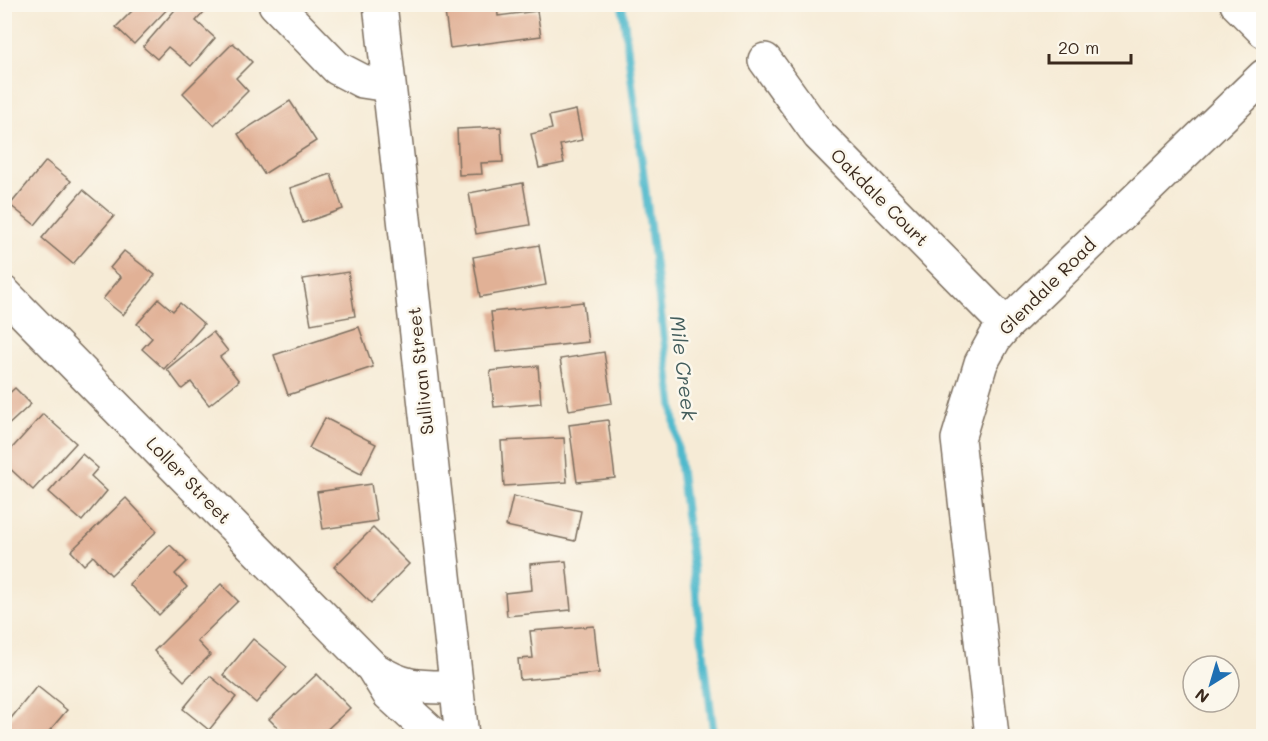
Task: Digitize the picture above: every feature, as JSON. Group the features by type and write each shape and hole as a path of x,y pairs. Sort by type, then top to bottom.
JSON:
{"street":[{"path":"275,4 337,68 362,81 388,85"},
{"name":"Sullivan Street","path":"380,4 462,736"},
{"path":"1237,4 1263,31"},
{"name":"Oakdale Court","path":"765,60 819,135 1006,325"},
{"name":"Glendale Road","path":"992,736 958,439 981,363 991,344 1006,325 1263,76"},
{"name":"Loller Street","path":"4,293 373,668 396,683 412,687 456,687"},
{"name":"Loller Street","path":"373,668 389,694 435,736"}],"building":[{"path":"129,4 172,4 134,44 116,27 134,9"},
{"path":"180,4 196,4 204,12 196,21 215,38 191,66 168,47 157,59 143,47"},
{"path":"459,4 497,4 498,16 537,11 541,36 450,48 445,12 460,10"},
{"path":"233,43 252,62 236,78 248,91 214,125 183,93"},
{"path":"290,101 316,141 264,174 238,134"},
{"path":"576,110 582,140 560,145 564,163 539,168 531,134 552,129 549,116"},
{"path":"501,127 503,162 481,163 482,174 459,175 457,129"},
{"path":"46,161 71,181 35,225 10,205"},
{"path":"331,174 343,209 303,223 290,188"},
{"path":"523,183 530,225 476,234 469,193"},
{"path":"83,190 114,216 73,264 42,238"},
{"path":"539,245 546,285 480,297 473,257"},
{"path":"124,251 155,275 123,315 103,299 121,277 110,268"},
{"path":"348,272 355,316 311,324 303,279"},
{"path":"159,299 173,311 180,303 204,324 164,369 142,349 152,338 137,324"},
{"path":"583,302 588,342 496,352 491,312"},
{"path":"359,327 373,367 288,395 274,355"},
{"path":"213,332 228,351 220,357 239,381 209,405 191,382 182,389 167,369"},
{"path":"604,352 612,403 569,410 560,359"},
{"path":"538,366 541,403 494,407 490,371"},
{"path":"15,388 31,404 4,429 4,398"},
{"path":"43,414 76,443 33,490 4,463 4,457"},
{"path":"325,418 376,444 361,474 309,448"},
{"path":"608,420 615,478 577,482 569,425"},
{"path":"564,438 567,482 504,486 501,441"},
{"path":"82,454 98,468 91,476 107,491 82,521 49,492"},
{"path":"371,484 377,521 323,529 317,492"},
{"path":"513,496 581,511 575,541 506,526"},
{"path":"126,498 157,531 111,575 93,556 84,565 71,551"},
{"path":"373,528 409,564 371,603 334,567"},
{"path":"170,545 187,562 175,574 187,587 159,615 129,584"},
{"path":"566,561 571,610 507,616 505,593 532,590 530,564"},
{"path":"221,584 238,601 197,641 210,655 184,681 154,651"},
{"path":"594,626 599,673 520,680 518,659 533,658 530,631"},
{"path":"253,639 287,667 256,703 223,675"},
{"path":"317,674 350,708 320,736 280,736 283,733 269,719"},
{"path":"210,676 236,697 209,730 183,709"},
{"path":"37,686 67,710 45,736 9,736 11,734 4,727"}],"waterway":[{"name":"Mile Creek","path":"622,4 714,736"}]}
